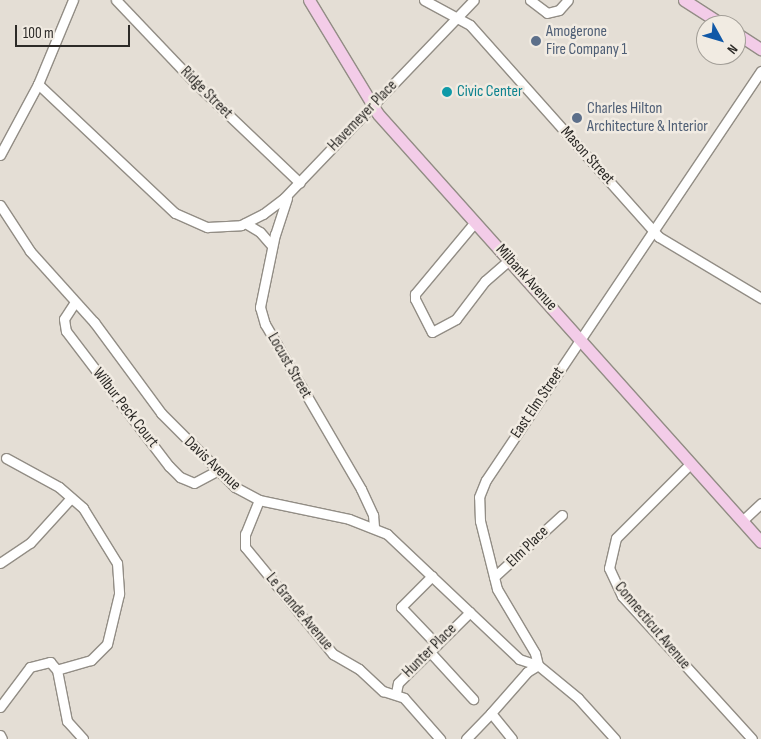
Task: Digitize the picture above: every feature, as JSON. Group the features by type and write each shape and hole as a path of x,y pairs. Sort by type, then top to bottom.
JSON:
{"main road":[{"name":"Milbank Avenue","path":"309,0 373,107 761,542"},
{"path":"684,0 707,15"},
{"path":"746,40 761,50"}],"street":[{"path":"0,155 38,84 73,0"},
{"name":"Ridge Street","path":"116,0 215,102 300,183"},
{"name":"Mason Street","path":"424,0 470,26 666,243 761,298"},
{"name":"Havemeyer Place","path":"38,84 175,213 207,227 243,224 263,214 289,194 474,0"},
{"path":"530,0 547,13 559,10 568,0"},
{"name":"East Elm Street","path":"615,739 578,698 538,665 535,653 503,602 494,577 480,521 481,489 761,70"},
{"name":"Locust Street","path":"289,194 272,246 260,301 265,324 361,489 374,526"},
{"name":"Davis Avenue","path":"0,205 30,251 75,302 161,413 235,487 259,500 374,526 394,539 519,659 538,665"},
{"path":"475,222 416,294 415,299 432,332 456,319 485,281 509,260"},
{"path":"243,224 260,232 272,246"},
{"name":"Wilbur Peck Court","path":"75,302 64,319 66,331 169,466 180,477 194,483 217,471"},
{"path":"6,458 59,487 71,498 90,516 117,563 119,594 110,635 101,652 91,660 57,670"},
{"name":"Connecticut Avenue","path":"691,463 616,538 609,568 622,596 752,739"},
{"path":"0,564 30,543 71,498"},
{"name":"Le Grande Avenue","path":"259,500 245,534 245,547 333,654 359,669 383,691 396,693 440,739"},
{"path":"742,521 761,503"},
{"name":"Elm Place","path":"494,577 562,515"},
{"path":"432,576 401,607 437,645"},
{"name":"Hunter Place","path":"396,693 398,683 470,612"},
{"path":"430,652 473,699"},
{"path":"0,707 30,667 50,662 57,670 67,721 82,739"},
{"path":"466,739 527,672 538,665"},
{"path":"491,713 512,739"},
{"path":"0,735 2,739"}],"place":[{"name":"Amogerone Fire Company 1","path":"536,41"},
{"name":"Civic Center","path":"447,92"},
{"name":"Charles Hilton Architecture & Interior","path":"577,118"}]}
